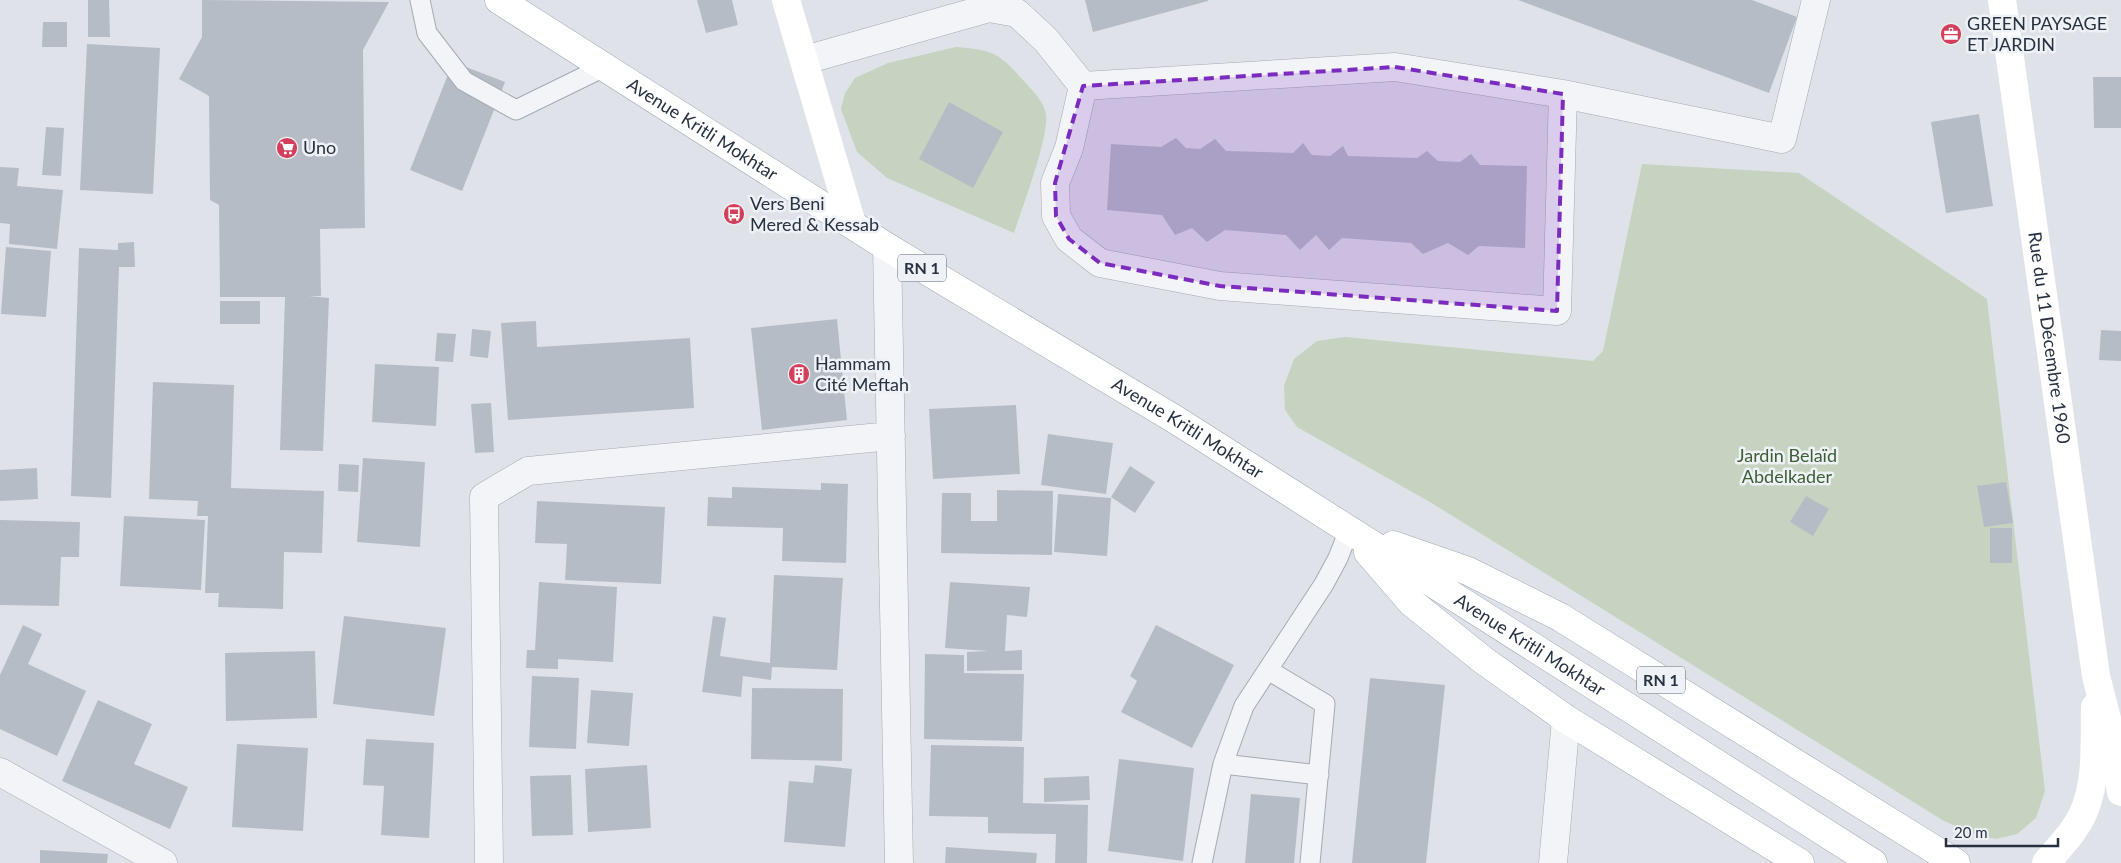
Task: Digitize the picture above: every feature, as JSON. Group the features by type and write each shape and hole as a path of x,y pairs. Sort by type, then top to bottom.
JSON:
{"main road":[{"name":"Avenue Kritli Mokhtar","path":"499,0 887,247 1176,420 1873,863"},
{"path":"786,0 852,224"},
{"name":"Rue du 11 Décembre 1960","path":"2002,0 2096,676 2113,742 2121,792"},
{"name":"RN 1","path":"1349,530 1411,602 1483,660 1566,719 1800,863"},
{"name":"RN 1","path":"1349,530 1468,571 1560,617 1956,863"},
{"name":"Rue du 11 Décembre 1960","path":"2046,863 2073,831 2087,803 2092,772 2096,676"}],"street":[{"path":"1083,86 1395,67 1563,94 1782,139 1816,0"},
{"path":"805,60 991,4 1017,14 1046,40 1083,86"},
{"path":"1083,86 1068,148 1055,183 1056,216 1069,239 1100,263 1220,286 1557,311 1563,94"},
{"path":"887,247 899,863"},
{"path":"489,863 484,497 528,471 892,436"},
{"path":"1553,863 1566,719"},
{"path":"0,772 163,863"}],"lane":[{"path":"420,0 427,32 464,81 516,110 604,67"},
{"path":"1202,863 1223,764 1244,706 1324,584 1338,558 1349,530"},
{"path":"1268,670 1325,704 1310,863"},
{"path":"1223,764 1318,775"}],"highlighted area":[{"path":"1395,67 1563,94 1557,311 1220,286 1100,263 1069,239 1056,216 1055,183 1083,86"}],"green space":[{"path":"956,47 986,51 1000,58 1033,91 1045,109 1046,125 1039,156 1014,233 887,178 857,152 841,109 845,93 855,78 888,63"},
{"name":"Jardin Belaïd Abdelkader","path":"1642,164 1799,173 1987,299 2045,791 2036,818 2017,834 1996,839 1974,834 1944,821 1430,502 1297,427 1285,410 1284,386 1294,359 1317,341 1345,337 1593,361 1603,351"}],"building":[{"path":"88,0 109,0 110,37 88,37"},
{"name":"Uno","path":"202,0 389,2 363,50 365,228 320,229 321,296 309,296 329,298 323,451 280,450 285,297 220,297 219,205 210,200 209,96 179,79 202,37"},
{"path":"697,0 732,0 738,25 706,33"},
{"path":"1085,0 1208,0 1208,1 1093,32"},
{"path":"1518,0 1752,0 1797,17 1769,93"},
{"path":"43,22 67,22 67,47 42,47"},
{"path":"87,44 160,48 153,194 80,190"},
{"path":"453,62 505,82 462,191 410,170"},
{"path":"2093,77 2121,77 2121,128 2094,128"},
{"path":"949,102 1003,132 973,188 919,159"},
{"path":"1979,114 1993,206 1946,213 1931,122"},
{"path":"46,127 64,128 61,176 42,175"},
{"path":"1176,138 1186,148 1200,149 1215,139 1226,151 1293,153 1303,143 1312,155 1330,156 1343,146 1348,156 1417,158 1427,151 1438,161 1460,162 1471,154 1480,165 1527,166 1525,248 1479,246 1468,255 1448,243 1423,254 1411,243 1342,238 1329,250 1316,235 1300,250 1286,235 1225,230 1207,242 1192,228 1175,235 1162,215 1107,210 1111,144 1161,147"},
{"path":"0,167 19,168 17,186 63,190 57,249 9,244 10,224 0,223"},
{"path":"134,242 135,267 119,267 111,498 71,496 79,248 118,250 118,243"},
{"path":"6,247 51,251 46,317 1,314"},
{"path":"220,301 260,301 260,324 220,324"},
{"name":"Hammam Cité Meftah","path":"837,319 847,420 762,430 751,328"},
{"path":"536,321 537,347 690,338 694,408 508,420 501,323"},
{"path":"472,329 491,331 488,358 470,356"},
{"path":"2101,330 2121,331 2121,361 2099,360"},
{"path":"437,333 456,334 453,362 435,361"},
{"path":"375,364 439,367 436,426 372,422"},
{"path":"153,382 234,385 231,488 324,491 322,553 284,552 283,609 218,607 219,593 205,593 208,516 197,516 198,501 149,499"},
{"path":"491,403 494,452 475,453 471,404"},
{"path":"1016,405 1020,474 933,479 929,409"},
{"path":"1048,434 1113,443 1106,494 1041,485"},
{"path":"363,458 425,462 420,547 357,542"},
{"path":"339,464 359,465 358,492 338,491"},
{"path":"1130,466 1155,482 1135,513 1111,497"},
{"path":"37,468 38,499 0,501 0,470"},
{"path":"2006,482 2013,523 1984,527 1977,486"},
{"path":"821,483 848,484 846,563 782,561 783,528 707,526 708,497 732,498 732,487 821,490"},
{"path":"997,490 1053,491 1052,555 941,553 942,493 971,493 971,521 997,521"},
{"path":"1058,494 1111,498 1107,556 1054,552"},
{"path":"1806,496 1829,509 1813,536 1790,522"},
{"path":"537,501 665,507 661,584 565,580 567,544 535,543"},
{"path":"124,516 205,520 201,590 120,586"},
{"path":"0,520 80,522 79,557 61,557 59,606 0,605"},
{"path":"1990,528 2012,528 2012,563 1990,563"},
{"path":"774,575 843,578 837,670 772,667 771,680 743,676 741,697 702,692 713,616 726,618 720,656 770,663"},
{"path":"539,582 617,587 613,662 558,659 558,669 526,668 527,650 535,650"},
{"path":"950,582 1030,587 1027,617 1007,615 1005,651 1022,650 1022,670 967,671 967,652 988,651 945,648"},
{"path":"344,616 446,628 434,716 333,704"},
{"path":"23,625 42,634 28,664 86,691 57,756 0,729 0,675"},
{"path":"1156,625 1234,665 1192,748 1121,712 1137,681 1130,676"},
{"path":"315,651 317,718 226,721 225,653"},
{"path":"925,654 964,655 964,673 1024,674 1022,741 924,739"},
{"path":"532,676 579,678 576,749 529,747"},
{"path":"1370,678 1445,685 1426,863 1352,863"},
{"path":"752,688 843,689 842,761 751,759"},
{"path":"591,690 633,693 629,746 587,743"},
{"path":"98,700 152,724 134,764 188,787 170,829 62,781"},
{"path":"366,739 434,743 429,838 381,835 384,786 363,785"},
{"path":"237,744 308,748 303,831 232,827"},
{"path":"931,745 1024,747 1023,803 1088,805 1087,863 1055,863 1056,834 988,833 988,817 929,816"},
{"path":"1119,759 1194,768 1183,861 1108,851"},
{"path":"647,765 651,828 588,832 585,769"},
{"path":"815,765 852,769 845,847 784,842 789,781 813,783"},
{"path":"571,775 573,835 532,836 530,776"},
{"path":"1089,776 1090,800 1044,802 1044,778"},
{"path":"1251,794 1300,798 1294,863 1245,863"},
{"path":"946,847 1037,853 1036,863 945,863"},
{"path":"40,850 108,854 107,863 40,863"}],"place":[{"name":"GREEN PAYSAGE ET JARDIN","path":"1951,34"},
{"name":"Uno","path":"287,148"},
{"name":"Vers Beni Mered & Kessab","path":"734,214"},
{"name":"Hammam Cité Meftah","path":"799,374"}]}
